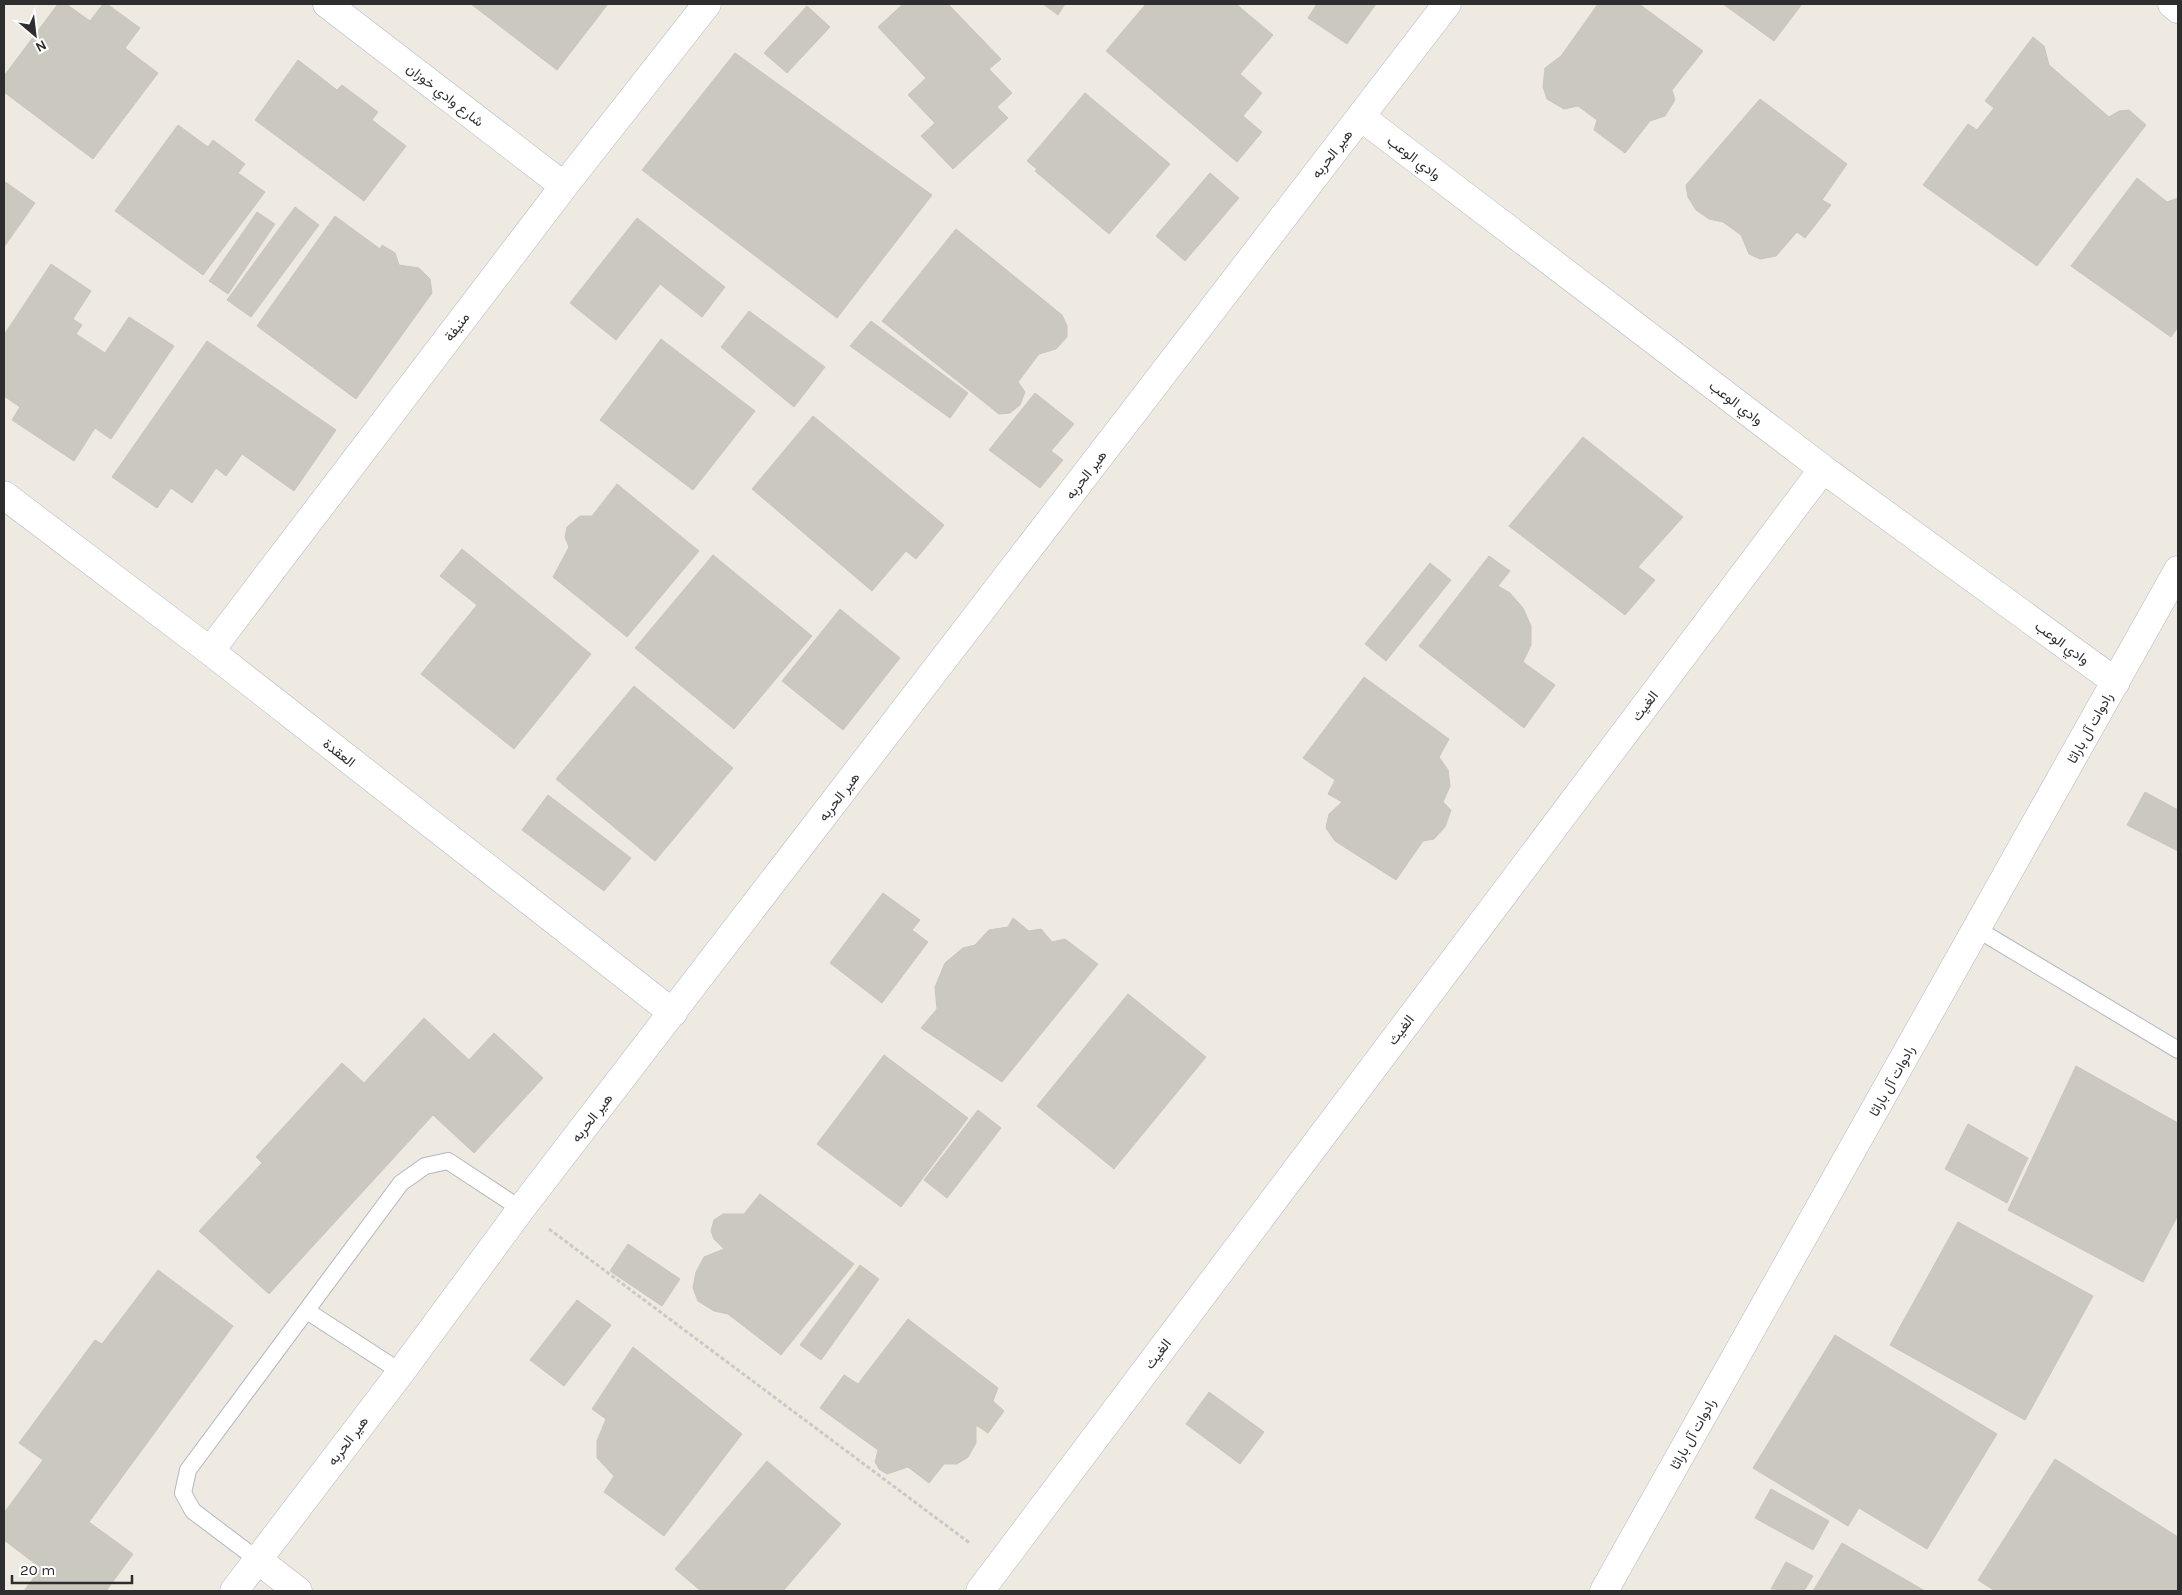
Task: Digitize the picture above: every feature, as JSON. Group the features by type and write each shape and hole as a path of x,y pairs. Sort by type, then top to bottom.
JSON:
{"street":[{"name":"شارع وادي خوزان","path":"327,4 564,186"},
{"name":"منيفة","path":"210,651 564,186 707,4"},
{"name":"هير الحربه","path":"234,1591 401,1372 521,1209 1447,4"},
{"path":"2172,4 2178,9"},
{"name":"وادي الوعب","path":"1361,118 1823,468 2116,682"},
{"name":"الغيث","path":"980,1591 1823,468"},
{"name":"العقدة","path":"4,495 210,651 673,1013"},
{"name":"رادوات آل باراثا","path":"1604,1591 2178,570"},
{"path":"258,1560 298,1591"}],"lane":[{"path":"1977,929 2178,1050"},
{"path":"258,1560 193,1511 183,1493 188,1470 401,1183 425,1166 448,1161 521,1209"},
{"path":"307,1311 401,1372"}],"path":[{"path":"521,1209 999,1565"}],"building":[{"path":"58,4 66,4 90,21 103,4 107,4 140,28 125,48 158,73 93,159 4,92 4,76"},
{"path":"471,4 608,4 557,70"},
{"path":"903,4 948,4 1001,59 989,69 1012,93 997,107 1008,118 953,169 921,136 935,123 908,95 926,78 878,27"},
{"path":"1043,4 1065,4 1058,15"},
{"path":"1146,4 1236,4 1273,35 1240,74 1262,93 1243,116 1262,132 1237,162 1106,51"},
{"path":"1317,4 1376,4 1347,44 1308,18"},
{"path":"1598,4 1639,4 1703,51 1672,90 1675,100 1665,116 1650,121 1625,153 1594,130 1597,120 1578,106 1564,109 1547,99 1543,87 1545,68 1561,56"},
{"path":"1723,4 1802,4 1774,41"},
{"path":"807,6 830,27 787,73 764,53"},
{"path":"2033,37 2044,46 2049,65 2109,117 2119,111 2129,110 2146,125 2037,266 1923,185 1968,124 1977,130 1994,108 1985,101"},
{"path":"735,53 932,195 837,318 642,170"},
{"path":"298,60 337,90 342,85 378,112 372,120 406,146 364,201 255,120"},
{"path":"1085,93 1170,164 1109,234 1035,171 1037,169 1027,161"},
{"path":"1760,99 1847,164 1822,200 1831,205 1805,238 1797,232 1776,256 1760,259 1749,254 1741,235 1723,222 1709,219 1696,210 1688,197 1686,185"},
{"path":"178,125 208,147 213,140 245,164 238,173 265,192 203,275 115,211"},
{"path":"1210,173 1239,198 1185,261 1156,236"},
{"path":"2137,178 2167,202 2178,198 2178,327 2171,337 2071,266"},
{"path":"4,181 35,203 4,247"},
{"path":"295,207 319,225 251,317 227,300"},
{"path":"257,212 275,224 228,294 209,281"},
{"path":"335,216 380,249 382,245 395,253 399,265 419,268 430,279 432,293 356,399 257,326"},
{"path":"637,218 725,287 702,317 660,284 616,340 570,303"},
{"path":"956,229 1062,315 1067,326 1067,337 1056,349 1039,354 1018,382 1025,392 1020,405 1010,413 999,414 882,321"},
{"path":"51,264 91,291 73,319 82,325 76,334 105,353 129,317 174,346 111,439 95,428 74,461 12,420 20,407 4,396 4,335"},
{"path":"749,311 825,367 794,407 721,347"},
{"path":"871,321 968,393 950,418 850,346"},
{"path":"661,339 755,411 693,490 600,420"},
{"path":"207,341 336,430 294,491 242,454 226,476 216,468 192,503 171,488 157,508 112,477"},
{"path":"1035,393 1074,424 1051,451 1063,460 1040,488 989,450"},
{"path":"813,416 944,525 916,559 906,551 872,591 752,489"},
{"path":"1583,437 1683,517 1638,567 1655,580 1625,615 1509,526"},
{"path":"617,484 699,551 627,637 553,577 569,547 565,537 567,527 580,516 592,516"},
{"path":"462,549 591,654 514,749 421,674 477,605 440,576"},
{"path":"713,555 812,636 734,729 635,648"},
{"path":"1489,556 1510,571 1498,586 1510,593 1523,608 1531,626 1531,645 1523,662 1555,685 1524,728 1419,646"},
{"path":"1430,563 1451,580 1386,661 1365,644"},
{"path":"840,609 900,658 843,730 782,681"},
{"path":"1364,677 1449,739 1439,757 1448,770 1450,786 1443,802 1451,810 1445,827 1434,839 1423,841 1396,880 1335,841 1326,828 1329,814 1342,802 1328,794 1335,780 1303,758"},
{"path":"634,686 733,768 655,861 556,779"},
{"path":"2145,792 2178,810 2178,851 2127,825"},
{"path":"548,795 631,858 604,891 522,830"},
{"path":"883,893 920,920 912,930 928,942 882,1003 830,963"},
{"path":"1013,918 1029,931 1041,929 1052,942 1065,939 1098,964 1002,1082 921,1028 937,1009 935,987 945,963 963,948 975,945 989,930 1008,927"},
{"path":"1128,994 1206,1057 1114,1169 1037,1106"},
{"path":"424,1018 469,1060 494,1033 543,1078 474,1153 433,1115 269,1294 199,1231 262,1163 256,1157 342,1063 364,1083"},
{"path":"884,1055 968,1118 901,1207 817,1144"},
{"path":"2076,1066 2178,1123 2178,1215 2143,1282 2008,1210"},
{"path":"978,1110 1001,1128 947,1198 924,1180"},
{"path":"1968,1124 2028,1158 2007,1203 1945,1169"},
{"path":"760,1194 854,1264 781,1355 728,1314 714,1311 698,1301 693,1288 696,1272 704,1257 724,1249 714,1239 711,1231 714,1220 723,1214 744,1214"},
{"path":"1958,1222 2093,1296 2025,1420 1890,1345"},
{"path":"628,1244 680,1279 662,1306 610,1271"},
{"path":"860,1265 879,1279 821,1360 800,1345"},
{"path":"158,1270 233,1326 89,1522 133,1554 106,1591 24,1591 41,1568 4,1540 4,1513 43,1460 19,1443 95,1340 102,1344"},
{"path":"577,1300 611,1325 564,1386 530,1360"},
{"path":"908,1319 998,1388 993,1401 1004,1411 988,1433 976,1425 976,1443 968,1457 957,1464 944,1464 929,1483 908,1467 887,1474 879,1469 875,1462 878,1450 820,1408 844,1375 858,1384"},
{"path":"1835,1335 1997,1434 1927,1549 1859,1508 1848,1526 1753,1468"},
{"path":"633,1347 742,1434 664,1536 604,1492 614,1476 597,1458 597,1441 606,1419 592,1409"},
{"path":"1209,1392 1264,1432 1240,1464 1186,1424"},
{"path":"2055,1459 2178,1537 2178,1591 1995,1591 1978,1580"},
{"path":"767,1461 841,1524 783,1591 701,1591 675,1569"},
{"path":"1771,1489 1829,1521 1813,1550 1755,1518"},
{"path":"1842,1543 1925,1591 1813,1591"},
{"path":"1786,1562 1813,1576 1804,1591 1771,1589"}]}
